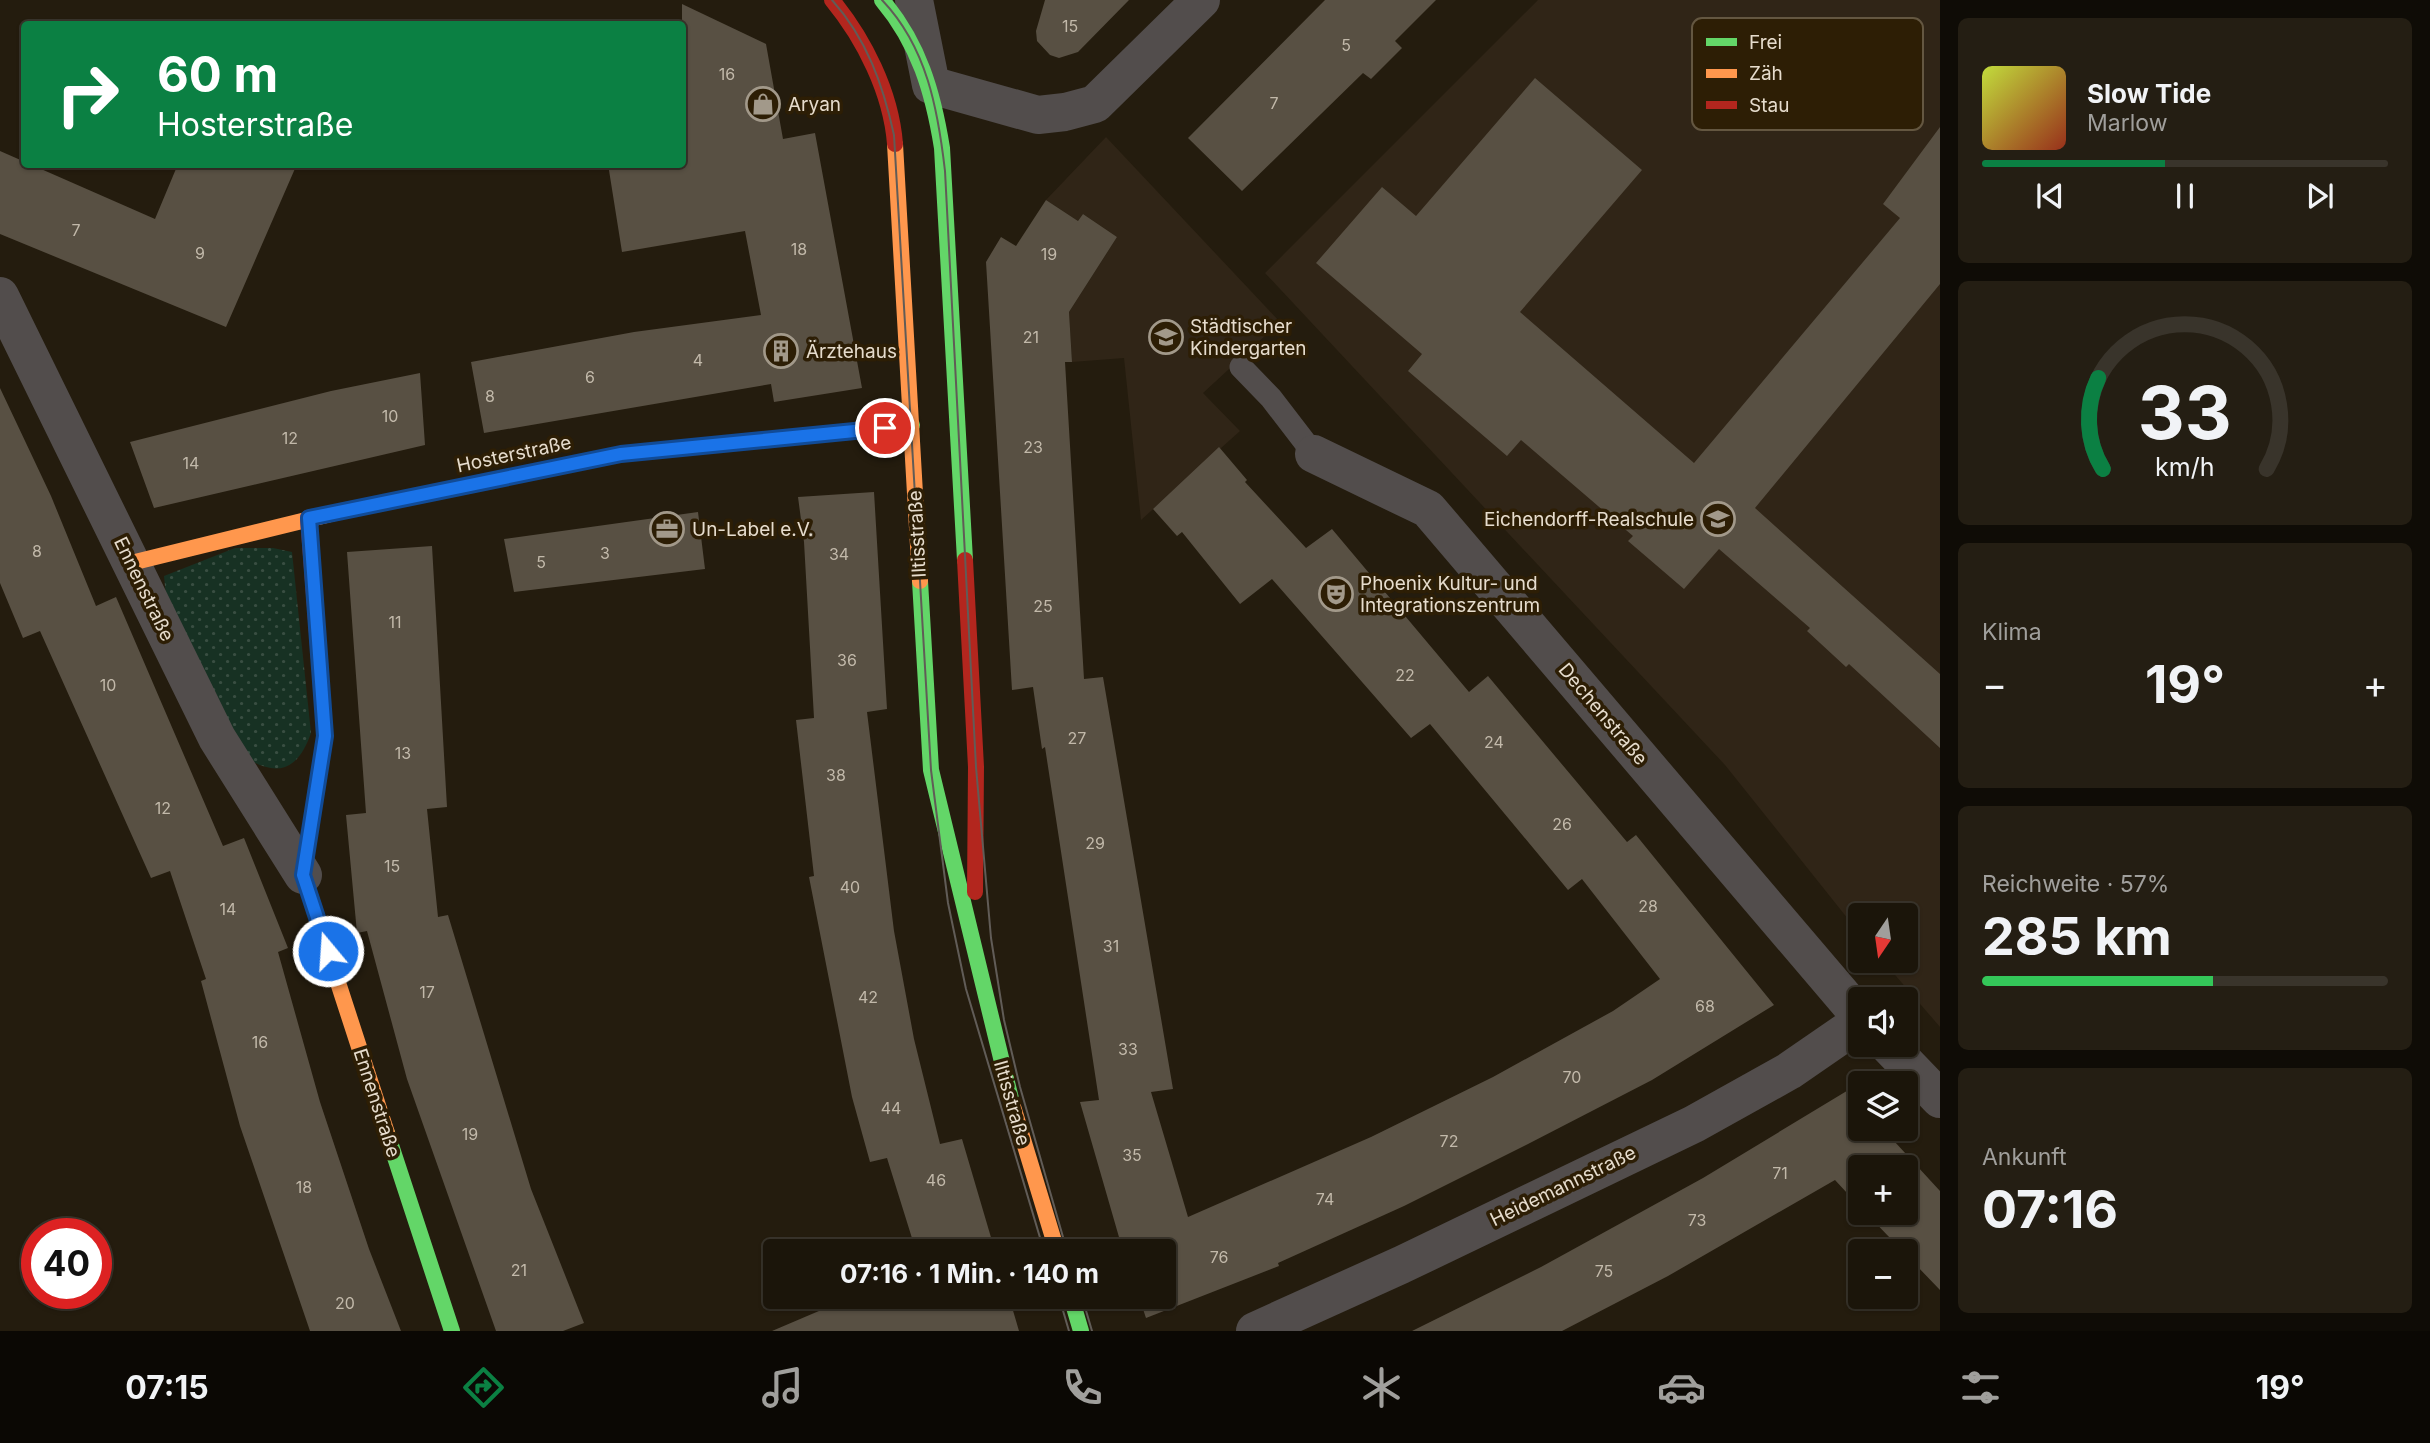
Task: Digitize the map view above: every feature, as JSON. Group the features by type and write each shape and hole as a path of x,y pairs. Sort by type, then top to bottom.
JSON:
{"street":[{"name":"Iltisstraße","path":"832,0 862,39 887,104 894,135 931,770 1000,1063 1053,1239"},
{"name":"Iltisstraße","path":"882,0 912,43 931,85"},
{"name":"Iltisstraße","path":"914,0 945,171 976,767 974,954"},
{"path":"931,85 1038,115 1065,112 1095,104 1201,0"},
{"name":"Ennenstraße","path":"0,296 217,738 303,875 452,1331"},
{"name":"Hosterstraße","path":"131,563 309,518 621,454 912,425"},
{"name":"Dechenstraße","path":"1314,454 1428,509 1848,1002"},
{"name":"Ennenstraße","path":"303,875 325,736 309,518"},
{"name":"Heidemannstraße","path":"1255,1331 1401,1265 1694,1124 1789,1071 1848,1030"},
{"path":"1900,1057 1940,1099"},
{"path":"1075,1309 1081,1331"}],"lane":[{"path":"1241,367 1272,398 1314,454"}],"shaded area":[{"name":"Eichendorff-Realschule","path":"1538,0 1940,0 1940,1027 1918,1002 1918,987 1905,987 1893,973 1918,973 1918,903 1848,903 1848,919 1725,765 1265,273"},
{"name":"Städtischer Kindergarten","path":"1106,137 1280,322 1203,393 1240,431 1141,520 1124,358 1072,362 1069,312 1117,237 1083,214 1078,221 1046,200"}],"green space":[{"path":"235,548 273,548 292,552 311,733 297,759 279,768 258,764 234,749 166,596 164,576"}],"building":[{"path":"1045,0 1129,0 1078,52 1059,58 1050,55 1037,41 1036,31"},
{"path":"1325,0 1436,0 1395,41 1402,48 1371,79 1363,73 1242,191 1188,138"},
{"path":"682,4 766,44 783,139 815,133 862,388 774,402 771,384 484,433 471,362 634,332 761,315 745,231 622,252 609,168 686,168 686,21 682,21"},
{"path":"1535,78 1642,170 1520,312 1694,463 1900,218 1883,204 1940,127 1940,284 1755,508 1940,674 1940,748 1849,664 1846,667 1807,631 1810,628 1719,549 1684,589 1628,541 1633,536 1521,440 1507,456 1408,371 1422,354 1316,263 1382,187 1416,216"},
{"path":"0,151 21,160 21,168 39,168 155,219 176,168 295,168 226,327 0,234"},
{"path":"1046,200 1078,221 1083,214 1117,237 1069,312 1072,362 1065,362 1084,679 1103,677 1173,1089 1151,1092 1188,1217 1371,1137 1493,1077 1613,1011 1660,979 1582,879 1568,890 1430,724 1411,738 1272,579 1240,604 1182,532 1177,536 1153,509 1219,447 1247,480 1245,482 1306,548 1332,529 1469,692 1488,676 1627,842 1636,835 1774,1005 1652,1080 1528,1144 1404,1206 1278,1263 1279,1266 1176,1306 1176,1239 1120,1239 1080,1102 1099,1100 1045,747 1042,749 1033,687 1012,690 986,262 1001,237 1016,246"},
{"path":"420,373 425,445 154,508 130,442 331,391"},
{"path":"0,388 51,496 96,606 116,597 223,846 244,838 288,948 278,952 320,1102 369,1249 401,1331 310,1331 240,1126 201,981 206,979 170,871 151,878 40,631 23,638 0,583"},
{"path":"874,492 887,709 867,712 894,931 914,1039 940,1144 962,1139 991,1239 912,1239 887,1158 870,1162 852,1097 809,877 814,876 796,720 814,718 804,542 798,497"},
{"path":"698,512 705,569 514,592 504,539"},
{"path":"432,546 447,807 427,809 438,917 448,915 531,1189 584,1323 563,1331 496,1331 407,1079 367,931 357,933 346,815 366,813 347,552"},
{"path":"1848,1090 1848,1141 1894,1141 1907,1155 1848,1155 1848,1194 1835,1180 1668,1276 1562,1331 1412,1331 1541,1267 1703,1178"},
{"path":"1918,1167 1940,1191 1940,1290 1918,1267 1918,1239 1891,1239 1878,1225 1918,1225"},
{"path":"824,1309 1013,1309 1019,1331 772,1331"},
{"path":"1143,1309 1169,1309 1146,1318"}],"tram line":[{"path":"832,0 855,31 872,63 885,98 894,135 931,770 948,903 966,989 1040,1239"},
{"path":"882,0 910,38 920,59 939,125 945,171 976,767 991,938 1004,1020 1020,1087 1064,1239"},
{"path":"1063,1309 1069,1331"},
{"path":"1086,1309 1092,1331"}],"traffic: fast":[{"path":"882,0 906,34 923,70 942,148 965,560"},
{"path":"347,510 621,454 912,425"},
{"path":"920,581 931,770 1012,1103"},
{"path":"387,1133 452,1331"},
{"path":"1075,1309 1081,1331"}],"traffic: slow":[{"path":"895,144 920,581"},
{"path":"131,563 347,510"},
{"path":"320,768 303,875 387,1133"},
{"path":"1012,1103 1053,1239"}],"traffic: jam":[{"path":"832,0 855,32 874,67 888,105 895,144"},
{"path":"308,518 325,736 320,768"},
{"path":"965,560 976,767 975,892"}],"place":[{"name":"Aryan","path":"763,104"},
{"name":"Städtischer Kindergarten","path":"1166,337"},
{"name":"Ärztehaus","path":"781,351"},
{"name":"Eichendorff-Realschule","path":"1718,519"},
{"name":"Un-Label e.V.","path":"667,529"},
{"name":"Phoenix Kultur- und Integrationszentrum","path":"1336,594"}],"route":[{"path":"328,951 303,875 325,736 309,518 621,454 885,428"}]}
